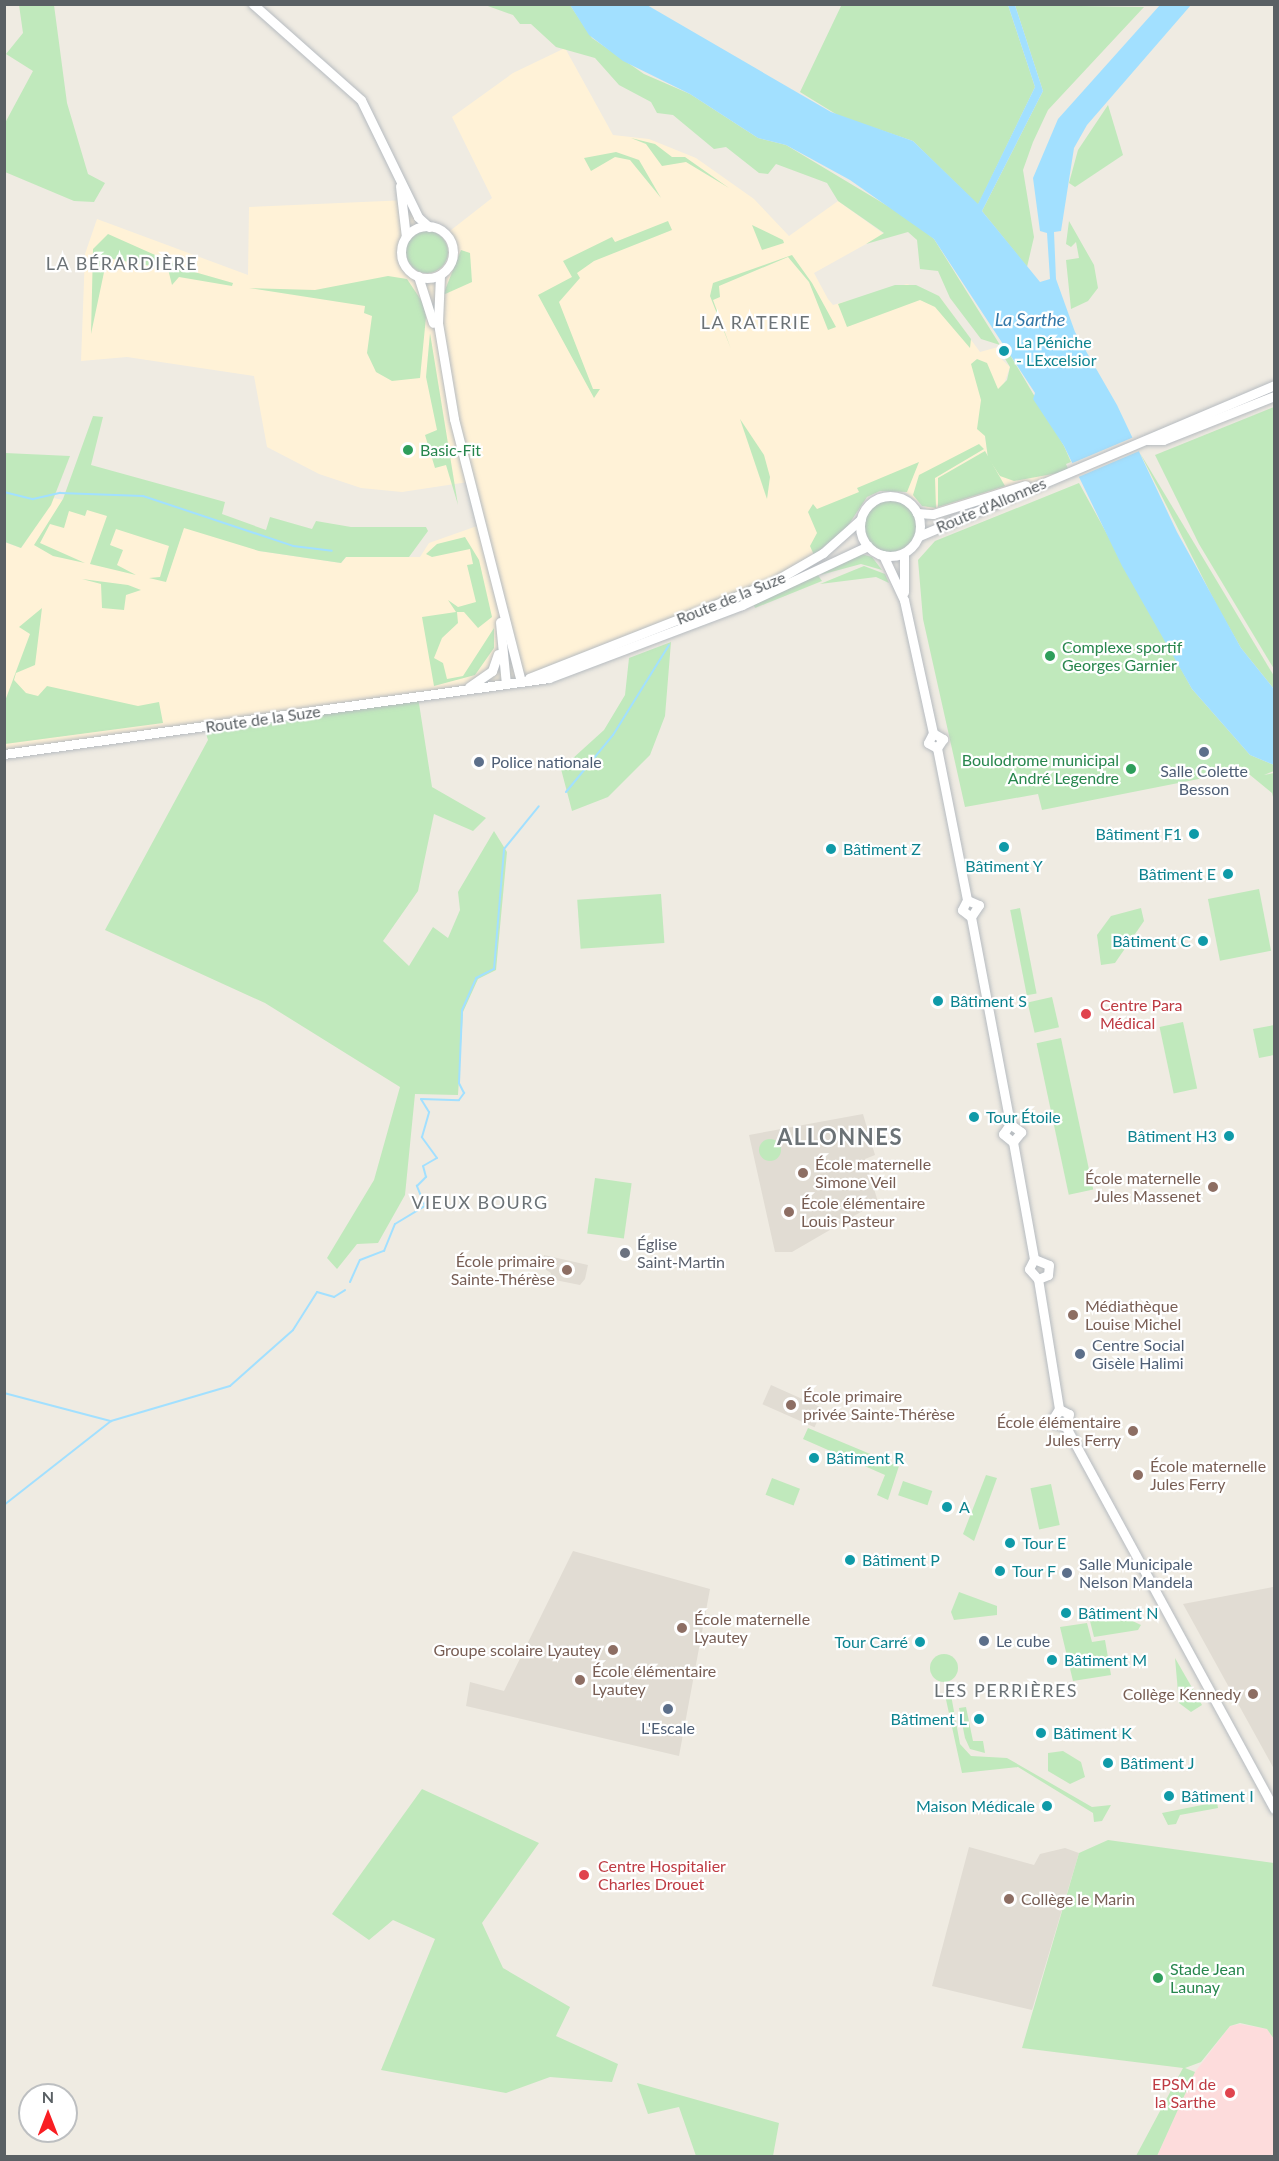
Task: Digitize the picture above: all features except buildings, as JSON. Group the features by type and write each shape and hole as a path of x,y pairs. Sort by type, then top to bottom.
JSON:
{"street":[{"path":"254,5 345,80 368,110 418,217 429,227 446,234 452,247 451,261 440,275 435,297 443,363"},
{"path":"393,160 408,221 402,259 418,276 443,363 493,581 521,681"},
{"path":"406,237 429,227"},
{"path":"418,276 440,275"},
{"name":"Route d'Allonnes","path":"919,536 1066,472 1147,440 1158,431 1275,385"},
{"name":"Route d'Allonnes","path":"1147,440 1163,440 1275,396"},
{"name":"Route d'Allonnes","path":"917,513 939,512 1066,472"},
{"path":"904,600 883,555 868,546 861,519 870,504 885,497 904,500 917,513 919,536 904,553 904,600 933,733 928,743 937,748 967,900 962,910 971,917 1010,1124 1003,1134 1013,1142 1034,1259 1029,1269 1038,1279 1059,1409 1051,1422 1066,1427"},
{"name":"Route de la Suze","path":"521,681 774,582 823,553 861,519"},
{"name":"Route de la Suze","path":"4,754 549,678 721,613 868,546"},
{"path":"883,555 904,553"},
{"path":"493,581 506,684"},
{"path":"460,692 492,671 501,637"},
{"path":"1034,1259 1049,1265 1047,1275 1038,1279"},
{"path":"1059,1409 1069,1414 1066,1427 1275,1809"}],"shaded area":[{"path":"565,48 613,135 649,139 696,158 754,199 789,236 838,201 884,234 814,273 828,299 833,305 907,284 939,296 980,352 998,347 997,355 1010,367 985,436 988,458 1063,474 926,514 926,508 904,491 880,491 867,497 804,566 521,681 5,754 4,542 21,548 54,498 220,535 259,551 341,563 346,557 420,557 429,543 477,526 468,482 402,492 361,488 319,474 267,447 254,376 127,357 81,361 85,254 97,219 248,275 249,207 408,200 418,228 446,234 492,198 452,117 513,73"},
{"path":"863,1114 875,1155 865,1159 878,1202 792,1252 775,1252 749,1135"},
{"name":"École primaire Sainte-Thérèse","path":"544,1255 588,1265 585,1279 580,1285 550,1279 551,1273 542,1267"},
{"name":"École primaire privée Sainte-Thérèse","path":"771,1385 823,1408 815,1427 762,1404"},
{"name":"Groupe scolaire Lyautey","path":"573,1551 710,1589 679,1756 466,1706 470,1682 504,1691"},
{"name":"Collège Kennedy","path":"1274,1575 1274,1769 1183,1604 1273,1587"},
{"name":"Collège le Marin","path":"969,1847 1034,1865 1040,1854 1065,1848 1079,1853 1032,2010 932,1986"},
{"name":"EPSM de la Sarthe","path":"1240,2024 1267,2029 1274,2039 1274,2156 1157,2156 1195,2072 1230,2026"}],"green space":[{"path":"842,4 1008,5 1035,87 978,205 913,141 839,116 800,92"},
{"path":"19,5 54,5 67,103 88,174 105,183 94,202 74,201 5,172 5,123 33,71 6,54 23,33"},
{"path":"485,5 570,5 592,38 644,74 690,94 758,138 786,145 911,220 934,239 1000,345 981,339 950,298 938,271 920,269 917,240 908,232 866,244 884,233 838,201 827,183 776,164 768,174 759,173 726,147 714,149 673,115 657,113 651,102 619,85 595,58 556,47 531,24 520,24 513,15"},
{"path":"1015,5 1144,7 1048,110 1033,142 1023,170 1034,237 1027,267 982,211 1043,91"},
{"path":"1108,105 1123,155 1075,187 1069,183 1078,150"},
{"path":"631,138 655,144 672,157 685,157 729,188 686,162 662,166 646,144"},
{"path":"616,152 639,160 661,198 630,160 615,157 591,171 584,158"},
{"path":"668,221 672,230 594,261 577,273 580,278 559,302 593,389 600,389 594,398 538,295 572,277 563,261 612,237 615,242"},
{"path":"1069,221 1094,265 1098,288 1088,301 1071,309 1066,260 1079,258 1076,242 1071,247 1066,244"},
{"path":"752,225 783,240 784,243 762,250"},
{"path":"427,231 442,237 448,252 442,267 427,273 412,267 406,252 412,237"},
{"path":"108,234 191,271 233,283 232,286 179,277 172,285 168,269 107,258 91,334 93,249"},
{"path":"461,250 470,253 472,282 443,295"},
{"path":"792,255 812,283 836,327 828,330 809,282 788,257 719,286 720,297 713,300 731,349 710,296 713,283"},
{"path":"388,276 407,279 423,303 426,317 420,378 392,381 376,372 367,353 372,316 364,313 365,306 249,288 315,290"},
{"path":"895,285 916,285 939,296 971,339 970,348 935,307 920,300 847,327 838,304"},
{"path":"430,333 458,505 446,465 435,468 425,435 437,430 426,377"},
{"path":"1009,353 1064,446 1071,462 1066,464 1069,471 1014,481 1000,476 988,458 985,436 977,429 981,400 971,364 977,359 987,363 998,389 1007,380 1010,367 1004,357"},
{"path":"1274,407 1274,669 1199,544 1155,455"},
{"path":"93,416 103,417 91,465 225,502 222,514 266,530 270,517 312,529 316,521 351,527 426,527 428,531 409,557 346,557 341,563 259,551 184,528 166,582 149,578 160,577 169,546 116,529 110,545 123,550 117,565 136,575 90,564 107,516 87,510 85,516 69,511 64,528 50,524 40,543 85,563 53,556 34,545 63,499"},
{"path":"740,419 764,455 770,477 767,499"},
{"path":"979,444 984,449 935,478 936,508 922,506 913,495 919,475"},
{"path":"985,451 1005,486 938,507 938,478"},
{"path":"5,453 70,456 51,505 21,548 5,542"},
{"path":"1140,453 1274,676 1274,689 1241,648 1217,606"},
{"path":"919,462 907,492 880,491 867,497 847,527 814,555 810,546 817,533 808,512 813,504 817,509 859,492 857,488"},
{"name":"Complexe sportif Georges Garnier","path":"1079,483 1192,689 1250,755 1274,765 1274,771 1264,775 1274,773 1274,801 1272,793 1244,770 1042,810 1038,794 965,807 923,619 918,560 935,541"},
{"path":"885,500 895,500 905,504 912,511 916,526 912,541 905,548 895,552 885,552 875,548 868,541 864,531 864,521 868,511 875,504"},
{"path":"465,537 479,560 492,617 478,628 464,612 457,612 458,623 442,638 434,658 443,663 447,679 463,676 494,628 494,648 475,675 434,686 422,617 456,612 448,600 458,607 476,602 467,565 473,564 470,549 432,557 426,554 437,544"},
{"path":"858,553 872,557 882,570 861,564 820,575"},
{"path":"864,566 885,574 889,583 876,577 820,584"},
{"path":"815,571 822,581 755,608 752,600"},
{"path":"82,579 128,585 141,590 126,595 124,610 102,608 101,584"},
{"path":"42,608 35,665 16,673 14,680 26,693 38,696 47,686 138,706 159,702 163,723 5,744 5,701 30,634 19,627"},
{"path":"671,642 665,716 650,755 608,797 572,811 561,769 604,730 625,695 629,658"},
{"path":"418,697 432,787 486,818 473,831 434,814 418,891 383,941 409,966 433,927 448,938 460,910 458,892 494,831 507,852 496,970 478,979 463,1012 458,1095 415,1094 405,1195 378,1243 357,1244 337,1269 327,1258 374,1180 400,1087 265,1003 105,930 208,740 204,727"},
{"path":"1259,889 1271,951 1220,961 1208,899"},
{"path":"661,894 664,943 581,949 577,900"},
{"path":"1020,908 1037,993 1027,995 1010,910"},
{"path":"1141,908 1144,921 1115,963 1101,965 1097,935 1111,916"},
{"path":"1052,997 1059,1027 1035,1033 1028,1003"},
{"path":"1183,1022 1197,1089 1174,1094 1160,1027"},
{"path":"1274,1025 1274,1055 1259,1058 1253,1029"},
{"path":"1061,1038 1093,1190 1069,1195 1037,1043"},
{"path":"770,1139 778,1142 781,1150 778,1158 770,1161 762,1158 759,1150 762,1142"},
{"path":"595,1178 632,1183 624,1239 587,1233"},
{"path":"808,1428 899,1466 888,1500 877,1495 885,1475 803,1439"},
{"path":"986,1475 997,1478 974,1541 963,1534"},
{"path":"772,1478 800,1489 794,1506 766,1495"},
{"path":"903,1481 932,1491 927,1505 898,1495"},
{"path":"1051,1484 1060,1525 1039,1529 1030,1488"},
{"path":"959,1592 997,1606 997,1615 954,1620 951,1612"},
{"path":"1122,1616 1141,1625 1138,1630 1094,1637 1090,1621"},
{"path":"1087,1623 1092,1642 1105,1640 1111,1675 1073,1681 1060,1627"},
{"path":"944,1654 954,1658 958,1668 954,1678 944,1682 934,1678 930,1668 934,1658"},
{"path":"1175,1658 1202,1705 1191,1712 1179,1703"},
{"path":"945,1695 951,1695 960,1744 971,1756 1007,1758 1092,1807 1111,1805 1102,1821 1094,1822 1093,1813 1018,1767 962,1773"},
{"path":"966,1707 973,1741 983,1741 985,1753 970,1749 965,1738 959,1708"},
{"path":"1063,1751 1081,1762 1085,1777 1070,1784 1048,1771 1048,1753"},
{"path":"422,1789 539,1843 482,1923 503,1968 570,2007 556,2036 618,2064 612,2082 550,2077 506,2093 381,2070 435,1939 393,1920 369,1940 332,1914"},
{"path":"1217,1802 1218,1808 1180,1815 1176,1824 1168,1825 1162,1813"},
{"name":"Stade Jean Launay","path":"1108,1840 1274,1863 1274,2039 1267,2029 1240,2023 1230,2026 1201,2062 1185,2068 1195,2072 1157,2156 1136,2156 1183,2068 1022,2048 1079,1853"},
{"path":"637,2083 779,2123 773,2156 696,2156 679,2107 648,2114"}],"water":[{"name":"La Sarthe","path":"570,5 647,5 831,112 913,141 978,204 1035,87 1008,5 1015,5 1043,91 982,211 1040,282 1050,279 1047,233 1040,231 1033,178 1058,119 1160,5 1191,5 1087,125 1074,148 1061,231 1054,232 1056,279 1075,332 1117,405 1177,532 1241,648 1274,689 1274,765 1250,755 1192,689 1122,566 1064,446 1033,399 1035,393 934,239 850,180 786,145 758,138 690,94 623,61 589,35"}],"pier":[{"path":"1134,437 1140,451 1075,478 1070,464"}],"waterway":[{"path":"4,492 33,499 60,493 143,496 293,546 332,551"},
{"path":"566,792 613,735 669,645"},
{"path":"350,1282 360,1260 384,1251 395,1224 425,1206 417,1186 426,1177 423,1166 437,1158 422,1137 429,1112 421,1099 459,1100 464,1093 459,1083 462,1010 476,978 494,969 504,849 539,806"},
{"path":"4,1505 111,1421 230,1386 293,1330 317,1292 334,1297 345,1290"},
{"path":"4,1393 111,1421"}],"place":[{"name":"La Péniche - LExcelsior","path":"1004,351"},
{"name":"Basic-Fit","path":"408,450"},
{"name":"Complexe sportif Georges Garnier","path":"1050,656"},
{"name":"Salle Colette Besson","path":"1204,752"},
{"name":"Police nationale","path":"479,762"},
{"name":"Boulodrome municipal André Legendre","path":"1131,769"},
{"name":"Bâtiment F1","path":"1194,834"},
{"name":"Bâtiment Y","path":"1004,847"},
{"name":"Bâtiment Z","path":"831,849"},
{"name":"Bâtiment E","path":"1228,874"},
{"name":"Bâtiment C","path":"1203,941"},
{"name":"Bâtiment S","path":"938,1001"},
{"name":"Centre Para Médical","path":"1086,1014"},
{"name":"Tour Étoile","path":"974,1117"},
{"name":"Bâtiment H3","path":"1229,1136"},
{"name":"École maternelle Simone Veil","path":"803,1173"},
{"name":"École maternelle Jules Massenet","path":"1213,1187"},
{"name":"École élémentaire Louis Pasteur","path":"789,1212"},
{"name":"Église Saint-Martin","path":"625,1253"},
{"name":"École primaire Sainte-Thérèse","path":"567,1270"},
{"name":"Médiathèque Louise Michel","path":"1073,1315"},
{"name":"Centre Social Gisèle Halimi","path":"1080,1354"},
{"name":"École primaire privée Sainte-Thérèse","path":"791,1405"},
{"name":"École élémentaire Jules Ferry","path":"1133,1431"},
{"name":"Bâtiment R","path":"814,1458"},
{"name":"École maternelle Jules Ferry","path":"1138,1475"},
{"name":"A","path":"947,1507"},
{"name":"Tour E","path":"1010,1543"},
{"name":"Bâtiment P","path":"850,1560"},
{"name":"Tour F","path":"1000,1571"},
{"name":"Salle Municipale Nelson Mandela","path":"1067,1573"},
{"name":"Bâtiment N","path":"1066,1613"},
{"name":"École maternelle Lyautey","path":"682,1628"},
{"name":"Le cube","path":"984,1641"},
{"name":"Tour Carré","path":"920,1642"},
{"name":"Groupe scolaire Lyautey","path":"613,1650"},
{"name":"Bâtiment M","path":"1052,1660"},
{"name":"École élémentaire Lyautey","path":"580,1680"},
{"name":"Collège Kennedy","path":"1253,1694"},
{"name":"L'Escale","path":"668,1709"},
{"name":"Bâtiment L","path":"979,1719"},
{"name":"Bâtiment K","path":"1041,1733"},
{"name":"Bâtiment J","path":"1108,1763"},
{"name":"Bâtiment I","path":"1169,1796"},
{"name":"Maison Médicale","path":"1047,1806"},
{"name":"Centre Hospitalier Charles Drouet","path":"584,1875"},
{"name":"Collège le Marin","path":"1009,1899"},
{"name":"Stade Jean Launay","path":"1158,1978"},
{"name":"EPSM de la Sarthe","path":"1230,2093"}],"district":[{"name":"LA BÉRARDIÈRE","path":"122,263"},
{"name":"LA RATERIE","path":"756,322"},
{"name":"ALLONNES","path":"840,1137"},
{"name":"VIEUX BOURG","path":"480,1202"},
{"name":"LES PERRIÈRES","path":"1006,1690"}]}
